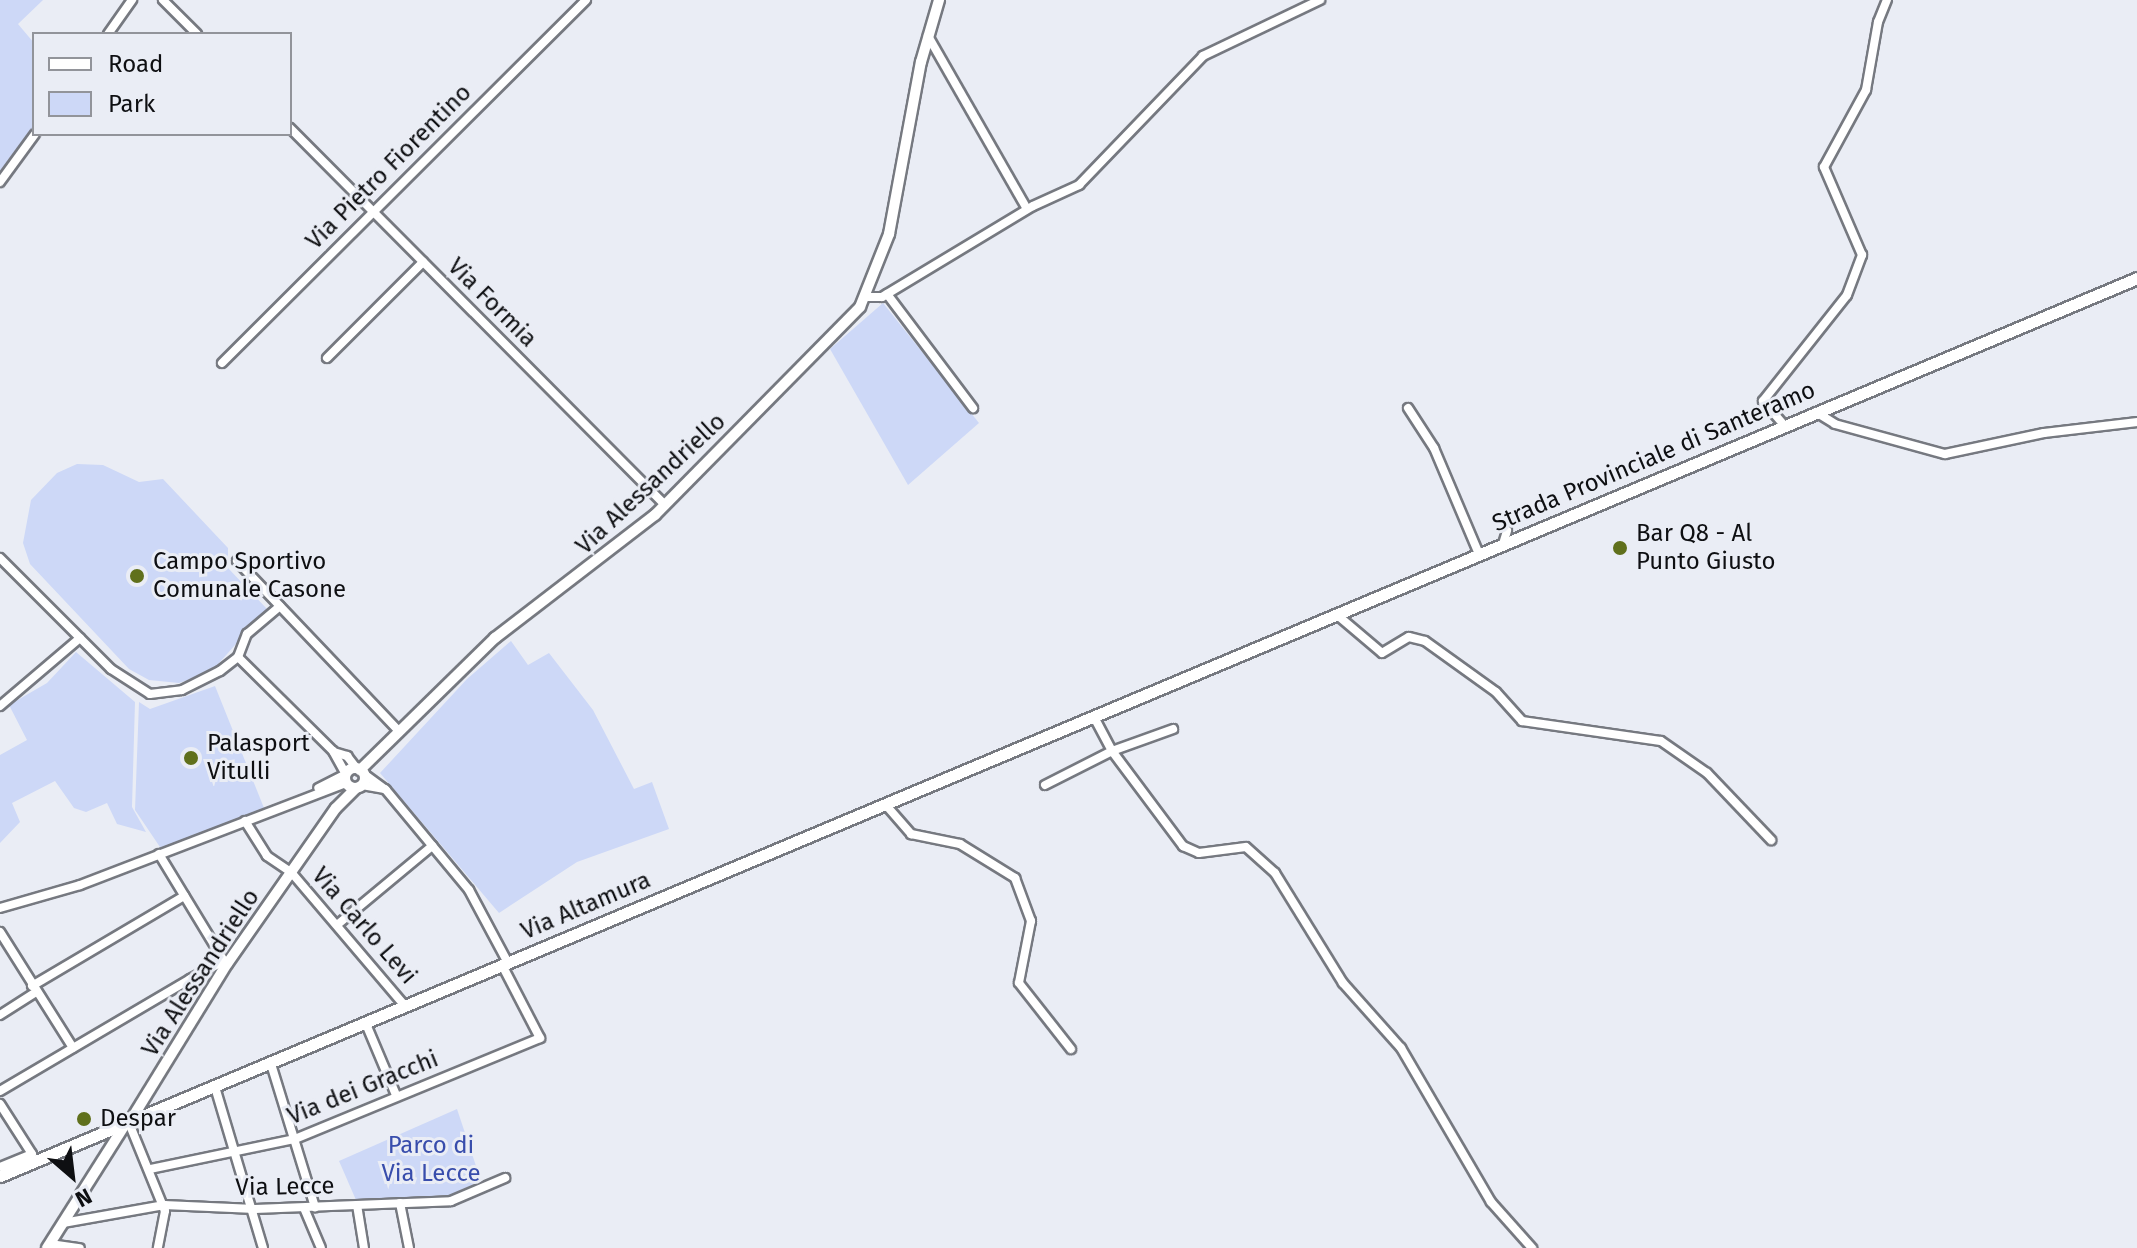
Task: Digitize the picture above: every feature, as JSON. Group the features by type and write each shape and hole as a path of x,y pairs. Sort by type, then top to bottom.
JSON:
{"main road":[{"name":"Strada Provinciale di Santeramo","path":"1188,677 2137,278"},
{"name":"Via Altamura","path":"0,1176 1188,677"}],"street":[{"path":"109,32 132,0"},
{"path":"163,0 195,32"},
{"name":"Via Pietro Fiorentino","path":"222,363 586,0"},
{"path":"939,0 927,35 897,201 867,297 887,294 1027,209 1086,179 1139,117 1203,56 1320,0"},
{"path":"1784,425 1763,401 1847,295 1862,255 1824,167 1866,90 1887,0"},
{"path":"927,35 1027,209"},
{"name":"Via Formia","path":"292,130 665,505"},
{"path":"0,182 34,136"},
{"path":"327,358 423,262"},
{"path":"887,294 973,408"},
{"name":"Via Alessandriello","path":"49,1246 226,962 356,778 495,638 605,558 665,505 867,297"},
{"path":"1408,408 1434,448 1479,554"},
{"path":"1816,412 1835,424 1945,454 2044,433 2137,422"},
{"path":"1503,544 1507,531"},
{"path":"0,558 126,682 150,694 198,684 238,657 247,634 280,606"},
{"path":"237,561 400,732"},
{"path":"1336,614 1382,653 1409,637 1425,641 1496,692 1522,721 1661,741 1707,773 1771,840"},
{"path":"0,706 27,687 80,638"},
{"path":"238,657 356,778 386,790 481,907 505,964"},
{"path":"1094,717 1112,751 1183,846 1199,853 1246,847 1267,863 1343,983 1401,1048 1491,1202 1532,1248"},
{"path":"1045,785 1112,751 1173,729"},
{"path":"0,908 159,854 356,778"},
{"path":"885,804 911,834 960,844 1015,878 1031,921 1019,983 1071,1049"},
{"name":"Via Carlo Levi","path":"245,821 267,856 291,872 406,1007"},
{"path":"337,925 432,846"},
{"path":"0,1091 226,962 159,854"},
{"path":"0,1015 34,989 184,896"},
{"path":"0,932 73,1048"},
{"name":"Via dei Gracchi","path":"150,1169 295,1139 540,1038 505,964"},
{"path":"366,1024 396,1095"},
{"path":"271,1064 315,1207"},
{"path":"215,1087 255,1209 263,1248"},
{"path":"0,1104 32,1154 0,1167"},
{"path":"127,1125 150,1169 164,1205 158,1248"},
{"name":"Via Lecce","path":"63,1223 164,1205 255,1209 451,1201 505,1178"},
{"path":"400,1203 409,1248"},
{"path":"357,1205 364,1248"},
{"path":"304,1208 321,1248"},
{"path":"49,1246 80,1248"}],"green space":[{"path":"0,0 43,0 18,24 32,41 32,133 0,176"},
{"path":"883,303 979,423 908,485 830,349"},
{"name":"Campo Sportivo Comunale Casone","path":"77,464 103,465 139,482 163,479 228,548 228,568 267,609 211,672 179,683 149,680 129,669 30,564 23,543 31,500 57,473"},
{"path":"511,641 528,665 549,653 593,710 634,789 652,782 669,829 577,862 499,913 380,773 467,679"},
{"path":"76,652 135,702 132,807 146,832 117,824 107,803 86,812 74,808 55,781 12,803 20,822 0,843 0,755 27,740 9,705 47,683"},
{"name":"Palasport Vitulli","path":"215,686 264,808 162,850 135,810 139,702 150,709"},
{"name":"Parco di Via Lecce","path":"457,1109 481,1181 450,1195 356,1200 339,1161"}],"place":[{"name":"Bar Q8 - Al Punto Giusto","path":"1620,548"},
{"name":"Campo Sportivo Comunale Casone","path":"137,576"},
{"name":"Palasport Vitulli","path":"191,758"},
{"name":"Despar","path":"84,1119"}]}
